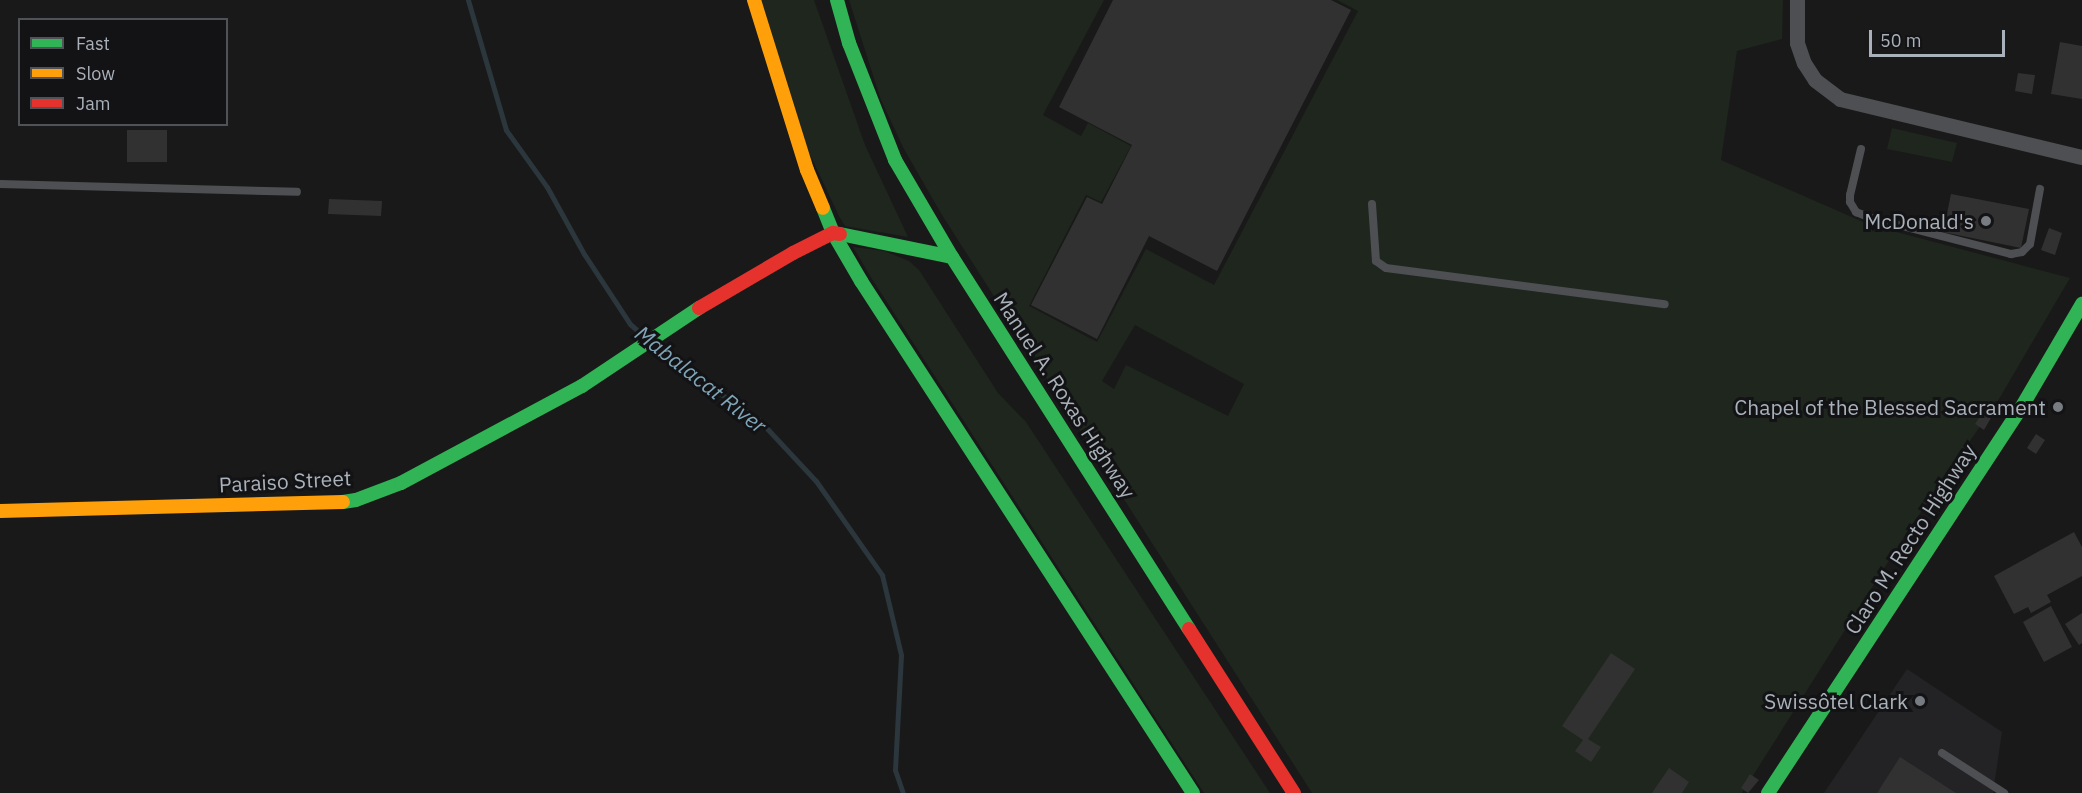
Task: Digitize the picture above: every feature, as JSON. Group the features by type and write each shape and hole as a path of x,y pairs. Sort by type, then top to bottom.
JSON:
{"main road":[{"path":"754,0 807,170 833,233 861,281 1193,793"},
{"name":"Manuel A. Roxas Highway","path":"837,0 849,43 895,160 952,257 1294,793"},
{"path":"833,233 952,257"},
{"name":"Paraiso Street","path":"0,511 331,503 356,500 401,483 582,386 684,317 784,258 833,233"},
{"name":"Claro M. Recto Highway","path":"1768,793 2078,322 2082,304"}],"street":[{"path":"1797,0 1797,43 1804,63 1815,80 1840,99 2082,158"}],"lane":[{"path":"1861,149 1850,195 1850,202 1856,212 1871,218 2011,254 2022,252 2030,244 2040,189"},
{"path":"0,184 297,192"},
{"path":"1372,204 1376,261 1386,268 1665,304"},
{"path":"1942,753 2004,793"}],"shaded area":[{"path":"759,0 814,0 865,145 908,237 845,226 806,146"},
{"path":"849,0 1104,0 1043,115 1081,136 1088,123 1131,146 1101,202 1086,195 1029,306 1097,342 1146,249 1214,285 1358,11 1337,0 1783,0 1782,39 1737,51 1721,160 1870,225 2070,278 1999,399 1907,532 1742,793 1312,793 942,215 904,149 881,100","holes":["1135,325 1244,384 1228,416 1126,365 1114,389 1102,381"]},
{"path":"1892,128 1957,143 1952,162 1887,149"},
{"path":"853,247 884,251 909,261 919,270 998,393 1026,422 1270,793 1204,793"},
{"name":"Swissôtel Clark","path":"1907,669 2002,732 1993,793 1824,793"}],"building":[{"path":"1113,0 1331,0 1351,10 1217,271 1149,236 1097,339 1031,305 1087,197 1102,204 1132,145 1059,107"},
{"path":"2060,42 2082,46 2082,99 2051,94"},
{"path":"2018,73 2035,75 2032,94 2015,91"},
{"path":"127,130 167,130 167,162 127,162"},
{"name":"McDonald's","path":"1951,194 2029,209 2021,248 1928,229 1929,220 1945,223"},
{"path":"329,199 382,201 381,216 328,214"},
{"path":"2049,228 2062,233 2055,255 2041,250"},
{"path":"1984,410 1992,416 1984,430 1975,424"},
{"path":"2036,434 2045,440 2036,454 2027,448"},
{"path":"2074,532 2082,547 2082,576 2047,595 2051,602 2031,613 2028,607 2014,614 1994,576"},
{"path":"2051,606 2072,647 2044,662 2023,622"},
{"path":"2082,613 2082,643 2079,645 2065,624"},
{"path":"1611,653 1635,669 1588,739 1601,747 1591,762 1575,751 1583,740 1562,726"},
{"path":"1900,757 1956,793 1877,793"},
{"path":"1669,768 1689,782 1682,793 1652,793"},
{"path":"1750,774 1759,780 1748,793 1741,788"}],"waterway":[{"name":"Mabalacat River","path":"468,0 506,130 547,187 584,254 630,324 646,338"},
{"name":"Mabalacat River","path":"654,344 682,367 760,421 816,481 882,575 901,655 895,770 903,793"}],"traffic: fast":[{"path":"837,0 849,43 895,160 952,257 1189,629"},
{"path":"823,208 833,233 861,281 1193,793"},
{"path":"840,234 952,257"},
{"path":"1768,793 2021,408 2082,304"},
{"path":"343,502 356,500 401,483 582,386 699,308"}],"traffic: slow":[{"path":"754,0 807,170 823,208"},
{"path":"0,511 343,502"}],"traffic: jam":[{"path":"699,308 793,253 833,233 840,234"},
{"path":"1189,629 1294,793"}],"place":[{"name":"McDonald's","path":"1986,221"},
{"name":"Chapel of the Blessed Sacrament","path":"2058,407"},
{"name":"Swissôtel Clark","path":"1920,701"}]}
